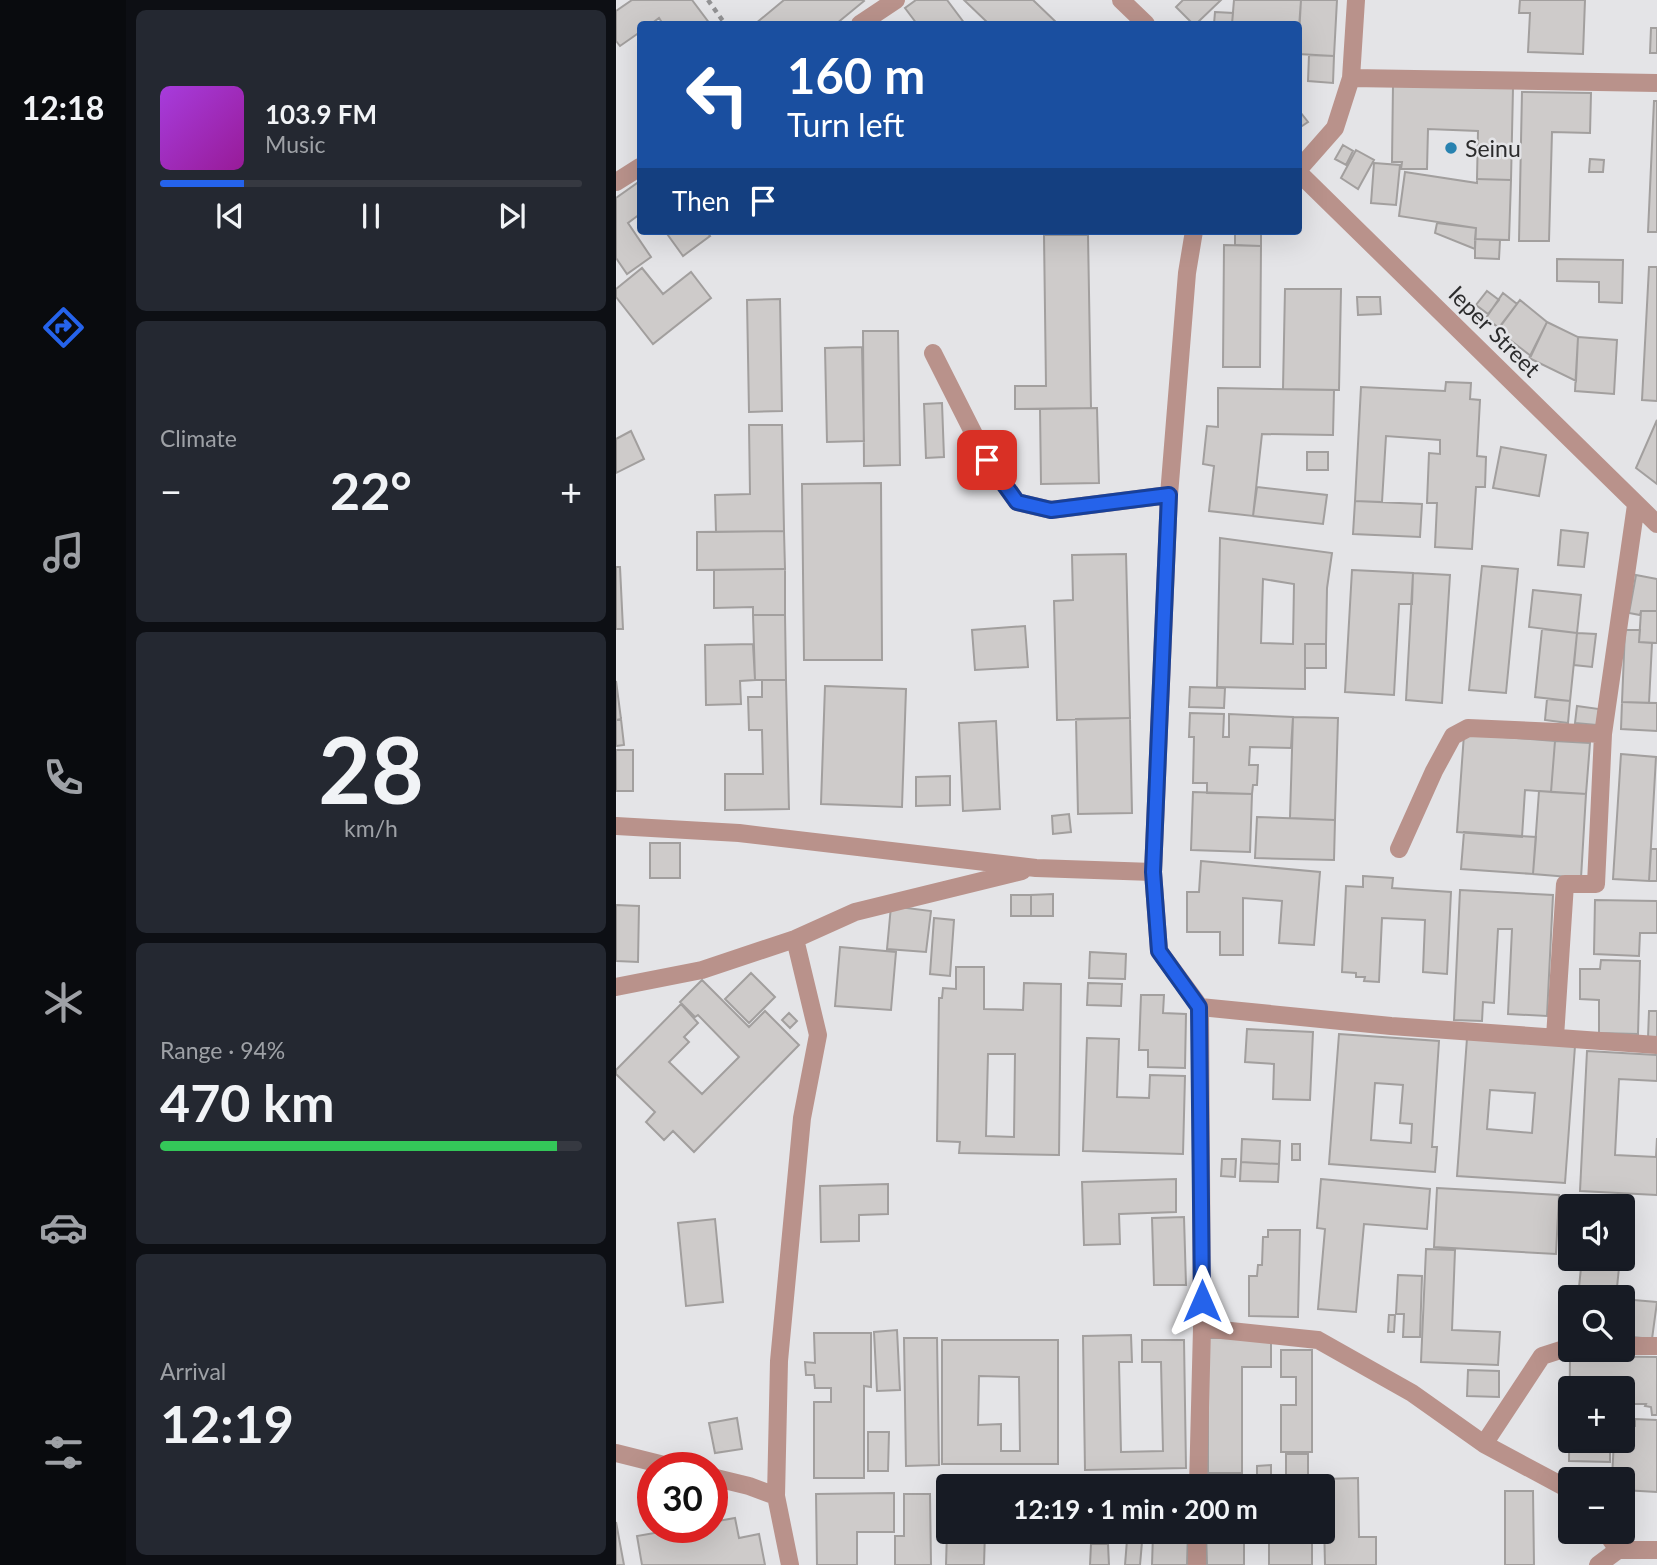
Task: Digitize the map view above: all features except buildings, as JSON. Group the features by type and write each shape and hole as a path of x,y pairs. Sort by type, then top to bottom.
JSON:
{"street":[{"path":"864,21 896,0"},
{"path":"1121,0 1143,21"},
{"path":"1302,166 1335,128 1351,78 1356,0"},
{"path":"1351,78 1657,83"},
{"path":"616,182 637,168"},
{"name":"Ieper Street","path":"1302,175 1657,524"},
{"path":"1193,235 1187,273 1169,495 1153,872 1159,951 1199,1007 1202,1328 1198,1474"},
{"path":"933,353 987,460 1017,502 1051,510 1169,495"},
{"path":"1555,1037 1565,884 1595,884 1603,734 1636,505"},
{"path":"1399,849 1453,736 1468,728 1603,734"},
{"path":"616,826 739,833 1036,868 1153,872"},
{"path":"616,987 702,970 795,939 855,912 1036,868"},
{"path":"790,1565 776,1496 779,1361 802,1118 818,1035 795,939"},
{"path":"1199,1007 1391,1026 1657,1045"},
{"path":"1202,1328 1318,1340 1412,1393 1484,1444 1558,1484"},
{"path":"1635,1346 1657,1346"},
{"path":"1484,1444 1542,1356 1558,1351"},
{"path":"616,1453 637,1458"},
{"path":"728,1481 776,1496"},
{"path":"1197,1544 1197,1565"},
{"path":"1614,1544 1618,1550"},
{"path":"1598,1565 1618,1550 1657,1550"}],"path":[{"path":"708,0 723,21"}],"place":[{"name":"Seinu","path":"1451,148"}],"route":[{"path":"987,460 1017,502 1051,510 1169,495 1153,872 1159,951 1199,1007 1202,1301"}]}
